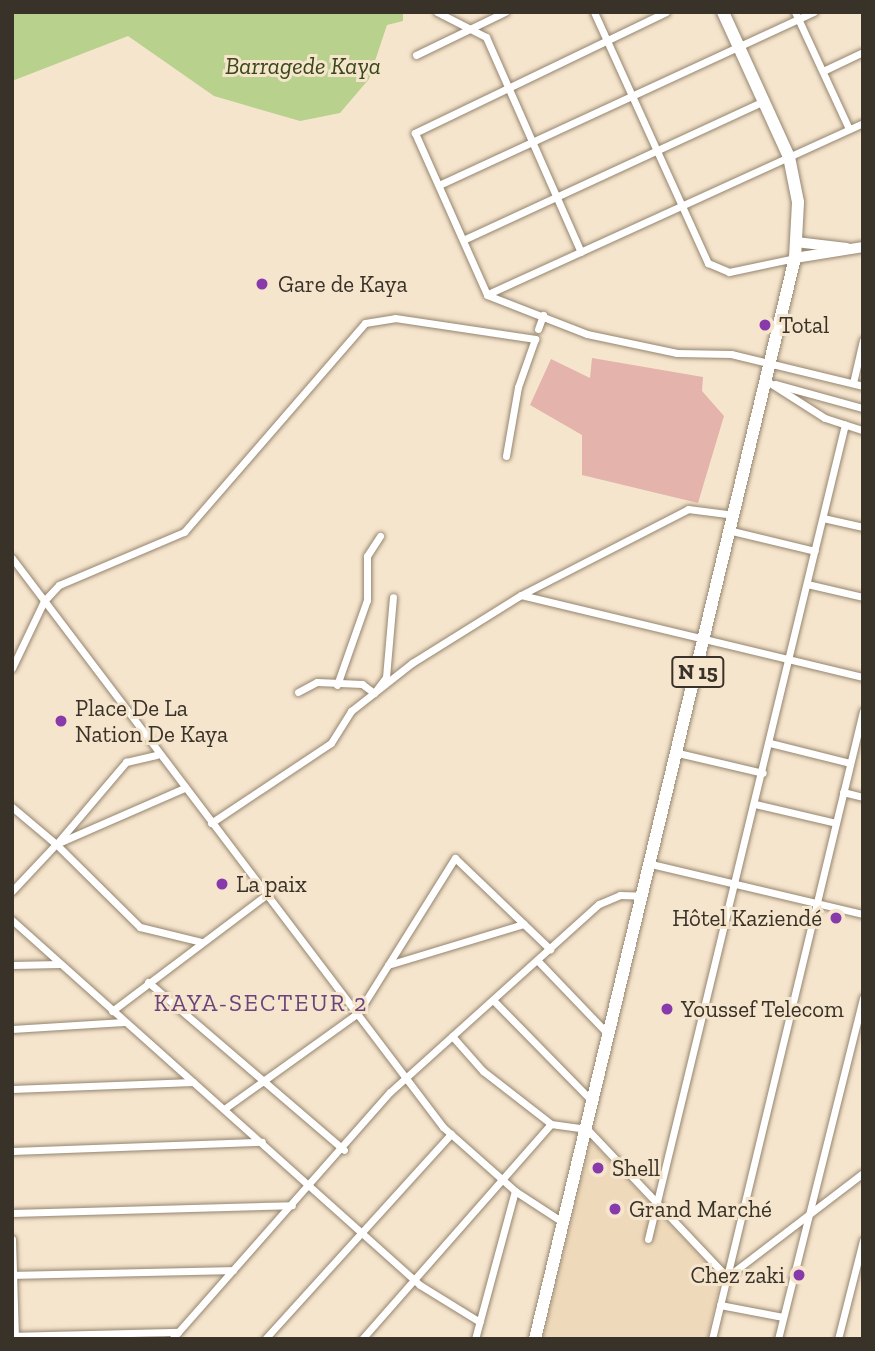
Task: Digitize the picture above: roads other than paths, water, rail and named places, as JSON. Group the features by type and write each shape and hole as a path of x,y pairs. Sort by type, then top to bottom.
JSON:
{"main road":[{"name":"N 15","path":"536,1339 769,383 795,258 798,202 789,157 723,12"}],"street":[{"path":"437,12 466,31 486,37 535,141 581,253"},
{"path":"416,55 505,12"},
{"path":"594,12 708,263 718,269 858,248"},
{"path":"666,12 415,133 487,295 600,337 677,353 731,354 771,367 863,386"},
{"path":"439,185 739,47 797,16 814,12"},
{"path":"797,16 849,129"},
{"path":"823,71 863,52"},
{"path":"463,240 765,101"},
{"path":"487,295 863,123"},
{"path":"796,242 858,248"},
{"path":"538,329 543,315"},
{"path":"12,668 44,601 71,576 184,532 356,329 375,319 535,339 518,387 506,456"},
{"path":"853,383 863,340"},
{"path":"769,383 863,408"},
{"path":"769,383 845,424 863,430"},
{"path":"648,1239 763,773 845,424"},
{"path":"211,823 331,743 351,710 374,693 521,595 688,509 736,516"},
{"path":"823,518 863,527"},
{"path":"732,531 815,551"},
{"path":"337,685 367,600 367,556 380,536"},
{"path":"12,558 184,788 451,1134 515,1191 565,1223"},
{"path":"807,584 863,597"},
{"path":"521,595 863,677"},
{"path":"374,693 386,677 393,597"},
{"path":"298,692 317,682 337,685 362,684 374,693"},
{"path":"712,1339 863,711"},
{"path":"770,743 850,763"},
{"path":"678,752 763,773"},
{"path":"12,891 126,762 156,755"},
{"path":"56,844 184,788"},
{"path":"843,792 863,797"},
{"path":"755,804 836,823"},
{"path":"12,807 56,844 141,927 202,942"},
{"path":"224,1109 358,1013 455,858 550,949"},
{"path":"651,864 863,914"},
{"path":"112,1011 266,895"},
{"path":"172,1339 406,1078 599,904 620,895 643,896"},
{"path":"12,920 365,1233 414,1280 480,1322"},
{"path":"388,965 524,924"},
{"path":"537,960 610,1035"},
{"path":"12,965 60,964"},
{"path":"148,982 344,1150"},
{"path":"778,1339 863,997"},
{"path":"493,1000 594,1102"},
{"path":"12,1029 124,1021"},
{"path":"452,1036 482,1071 551,1124 587,1129 727,1278"},
{"path":"12,1089 193,1082"},
{"path":"362,1339 551,1124"},
{"path":"265,1339 365,1233 451,1134"},
{"path":"12,1151 262,1142"},
{"path":"727,1278 863,1173"},
{"path":"475,1339 515,1191"},
{"path":"12,1213 292,1205"},
{"path":"12,1240 14,1337 178,1332"},
{"path":"838,1339 863,1240"},
{"path":"13,1275 233,1270"},
{"path":"720,1305 783,1317"}],"water":[{"name":"Barragede Kaya","path":"12,12 403,12 403,21 387,25 369,79 340,113 300,121 214,96 128,36 12,81"}],"place":[{"name":"Gare de Kaya","path":"262,284"},
{"name":"Total","path":"765,325"},
{"name":"Place De La Nation De Kaya","path":"61,721"},
{"name":"La paix","path":"222,884"},
{"name":"Hôtel Kaziendé","path":"836,918"},
{"name":"Youssef Telecom","path":"667,1009"},
{"name":"Shell","path":"598,1168"},
{"name":"Grand Marché","path":"615,1209"},
{"name":"Chez zaki","path":"799,1275"}],"district":[{"name":"KAYA-SECTEUR 2","path":"261,1003"}]}
